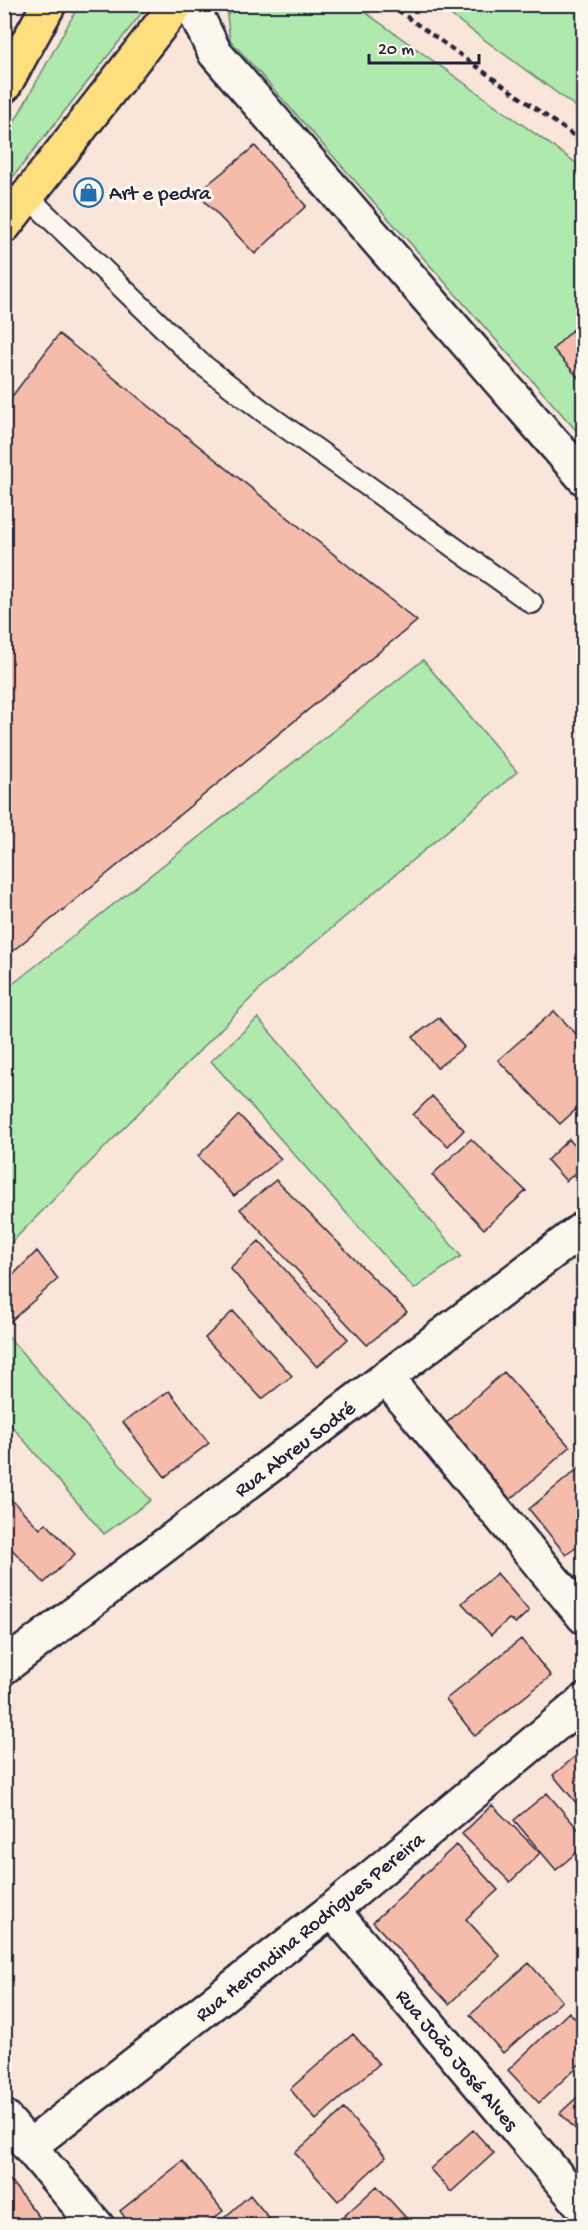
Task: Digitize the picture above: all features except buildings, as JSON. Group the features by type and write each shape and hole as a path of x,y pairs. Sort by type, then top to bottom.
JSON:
{"highway":[{"path":"4,226 177,4"},
{"path":"4,86 48,5"}],"street":[{"path":"197,4 198,18 215,53 584,478"},
{"name":"Rua Abreu Sodré","path":"4,1667 584,1228"},
{"path":"386,1378 584,1617"},
{"name":"Rua Herondina Rodrigues Pereira","path":"30,2146 332,1910 584,1701"},
{"name":"Rua João José Alves","path":"332,1910 584,2208"},
{"path":"4,2117 97,2226"}],"lane":[{"path":"27,196 199,362 264,412 532,603"}],"path":[{"path":"389,4 584,143"}],"green space":[{"path":"79,5 148,5 5,187 5,139"},
{"path":"236,5 355,5 583,168 583,438 230,40 227,16"},
{"path":"437,5 583,5 583,112"},
{"path":"423,660 517,772 263,986 5,1249 5,990"},
{"path":"258,1018 461,1256 414,1289 211,1061"},
{"path":"5,1333 151,1500 104,1534 5,1418"}],"place":[{"name":"Art e pedra","path":"88,192"}]}
